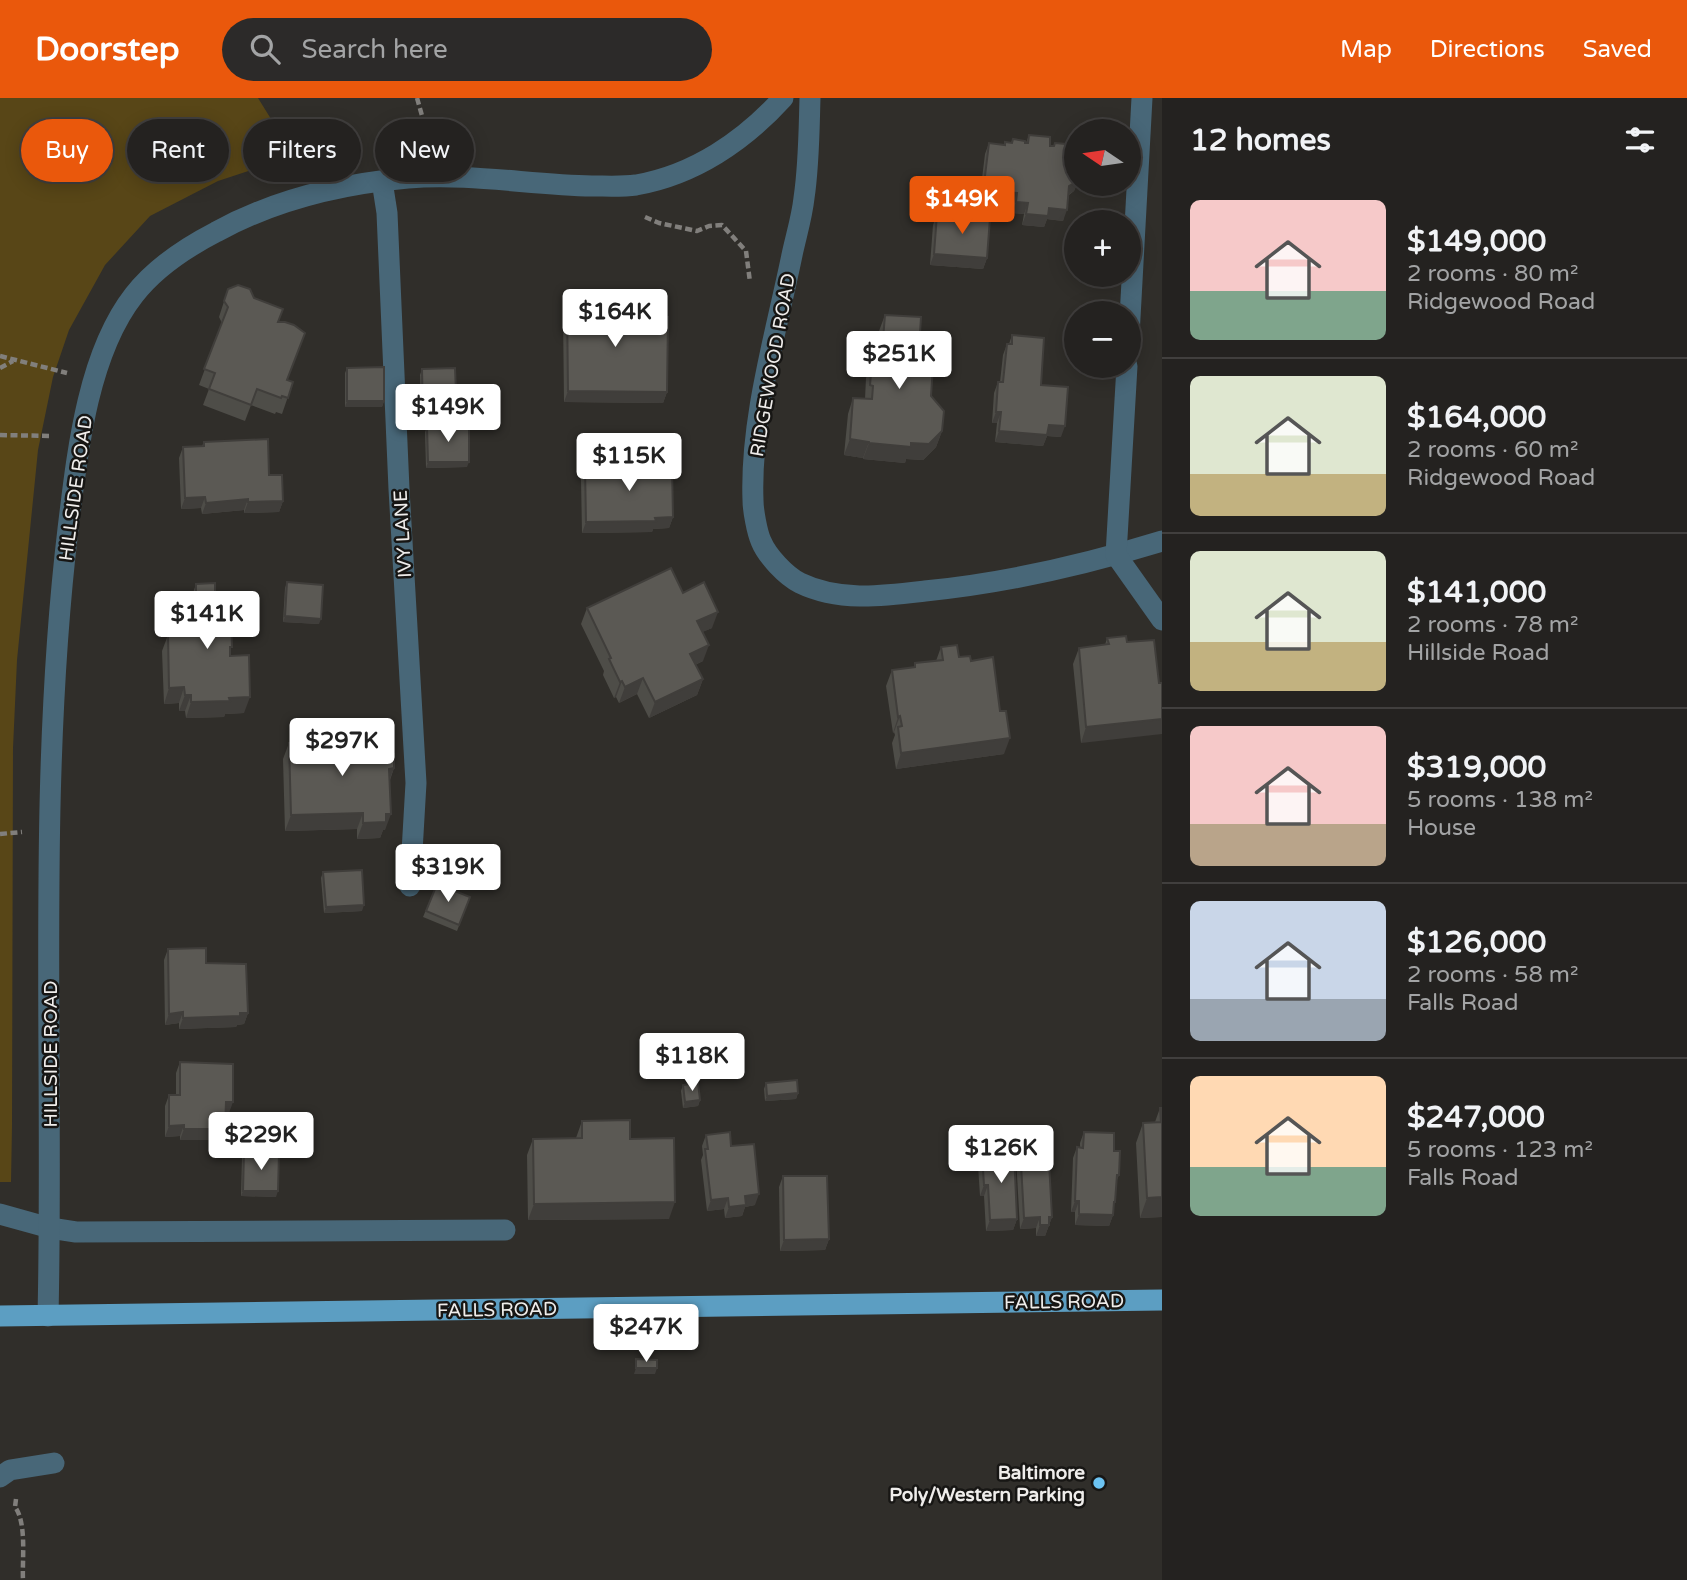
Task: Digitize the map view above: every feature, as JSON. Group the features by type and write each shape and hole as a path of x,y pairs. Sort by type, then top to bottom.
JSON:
{"main road":[{"name":"FALLS ROAD","path":"0,1316 1162,1300"}],"street":[{"name":"HILLSIDE ROAD","path":"474,178 631,186 657,180 713,158 752,129 783,98"},
{"name":"RIDGEWOOD ROAD","path":"810,98 804,200 764,391 755,448 753,502 761,541 776,564 798,583 826,592 872,597 959,588 1029,576 1162,541"},
{"path":"1131,301 1142,98"},
{"name":"HILLSIDE ROAD","path":"48,1316 49,923 51,782 57,650 62,576 76,463 98,367 115,322 136,292 165,263 243,217 278,203 338,187 375,182"},
{"name":"IVY LANE","path":"382,182 387,213 416,783 410,886"},
{"path":"1126,378 1116,555 1162,620"},
{"path":"0,1214 76,1232 505,1230"},
{"path":"0,1477 10,1470 54,1463"}],"path":[{"path":"417,98 423,119"},
{"path":"645,216 659,223 696,231 722,225 746,251 750,282"},
{"path":"0,356 95,379"},
{"path":"0,368 14,360"},
{"path":"0,435 81,436"},
{"path":"16,1498 15,1507 22,1523 23,1580"}],"shaded area":[{"path":"0,98 258,98 271,119 243,119 243,173 229,177 229,119 127,119 127,182 216,182 150,216 105,265 69,330 53,377 38,450 17,660 13,748 11,1182 0,1182"}],"building":[{"path":"1029,135 1050,137 1050,146 1055,143 1064,144 1064,196 1068,196 1067,210 1049,208 1048,216 1026,214 1028,203 1016,202 1017,193 1000,192 1001,185 984,184 989,143 1005,145 1005,142 1012,143 1013,139 1028,143"},
{"path":"937,214 990,218 987,258 934,254"},
{"path":"238,285 250,289 254,298 283,309 278,322 294,325 305,333 287,380 293,382 288,398 257,389 251,405 209,389 215,373 204,369 228,307 224,301 228,289"},
{"path":"586,301 624,301 624,317 668,317 667,392 568,391 567,303 586,304"},
{"path":"885,315 921,317 919,350 934,351 931,396 944,411 942,431 929,444 911,443 911,447 850,439 853,398 872,399 872,362 876,362 877,338 883,339"},
{"path":"1012,335 1044,338 1041,385 1068,387 1065,426 1049,425 1047,435 999,431 1001,412 996,412 998,382 1003,382 1007,344 1012,344"},
{"path":"384,367 384,401 347,401 347,368"},
{"path":"455,368 457,416 423,417 422,369"},
{"path":"469,426 469,462 428,462 427,427"},
{"path":"268,439 269,475 282,475 283,501 248,502 248,499 206,503 205,497 185,498 183,447 204,446 204,442"},
{"path":"650,463 650,466 672,465 673,517 655,518 656,521 586,522 585,468 609,467 609,464"},
{"path":"671,568 683,593 704,582 718,612 697,621 709,645 690,654 703,679 655,702 643,678 625,687 622,681 620,682 587,608"},
{"path":"287,582 323,585 321,619 285,616"},
{"path":"215,583 215,595 227,594 228,619 231,618 230,656 249,655 250,697 229,698 230,701 191,702 191,695 185,695 184,687 169,688 168,635 183,635 182,596 196,596 196,584"},
{"path":"1126,636 1127,642 1154,640 1159,683 1162,683 1162,719 1086,727 1079,648 1109,644 1107,638"},
{"path":"957,645 959,657 970,656 971,661 993,657 1000,711 1006,711 1010,738 901,753 898,727 902,726 900,716 898,717 892,670 915,667 915,663 943,660 941,647"},
{"path":"388,736 388,754 394,754 394,768 389,769 391,814 386,814 386,822 363,823 363,813 291,815 289,743 353,741 353,737"},
{"path":"362,870 364,905 326,907 323,872"},
{"path":"437,884 470,897 459,925 426,911"},
{"path":"206,948 206,963 246,964 248,1013 240,1013 240,1016 183,1018 183,1012 169,1014 168,949"},
{"path":"180,1062 233,1064 233,1102 226,1102 225,1129 184,1129 184,1125 169,1126 169,1095 180,1095"},
{"path":"797,1080 798,1093 767,1096 766,1083"},
{"path":"698,1083 700,1100 685,1102 683,1085"},
{"path":"1162,1108 1162,1197 1147,1198 1143,1123 1161,1122"},
{"path":"630,1120 630,1139 674,1138 675,1202 534,1204 533,1139 582,1138 582,1121"},
{"path":"730,1132 731,1146 754,1144 759,1194 745,1196 746,1205 729,1207 728,1198 711,1200 705,1149 708,1149 706,1135"},
{"path":"1084,1132 1114,1133 1114,1151 1120,1151 1113,1215 1079,1214 1079,1201 1075,1201 1077,1147 1083,1148"},
{"path":"1048,1144 1052,1217 1049,1217 1049,1225 1040,1225 1040,1217 1024,1218 1020,1146"},
{"path":"244,1152 279,1153 278,1191 243,1191"},
{"path":"1014,1152 1017,1219 990,1220 988,1185 984,1185 982,1154"},
{"path":"783,1176 827,1176 829,1239 784,1240"},
{"path":"636,1359 657,1360 657,1368 636,1368"}],"place":[{"name":"Baltimore Poly/Western Parking","path":"1099,1483"}]}
